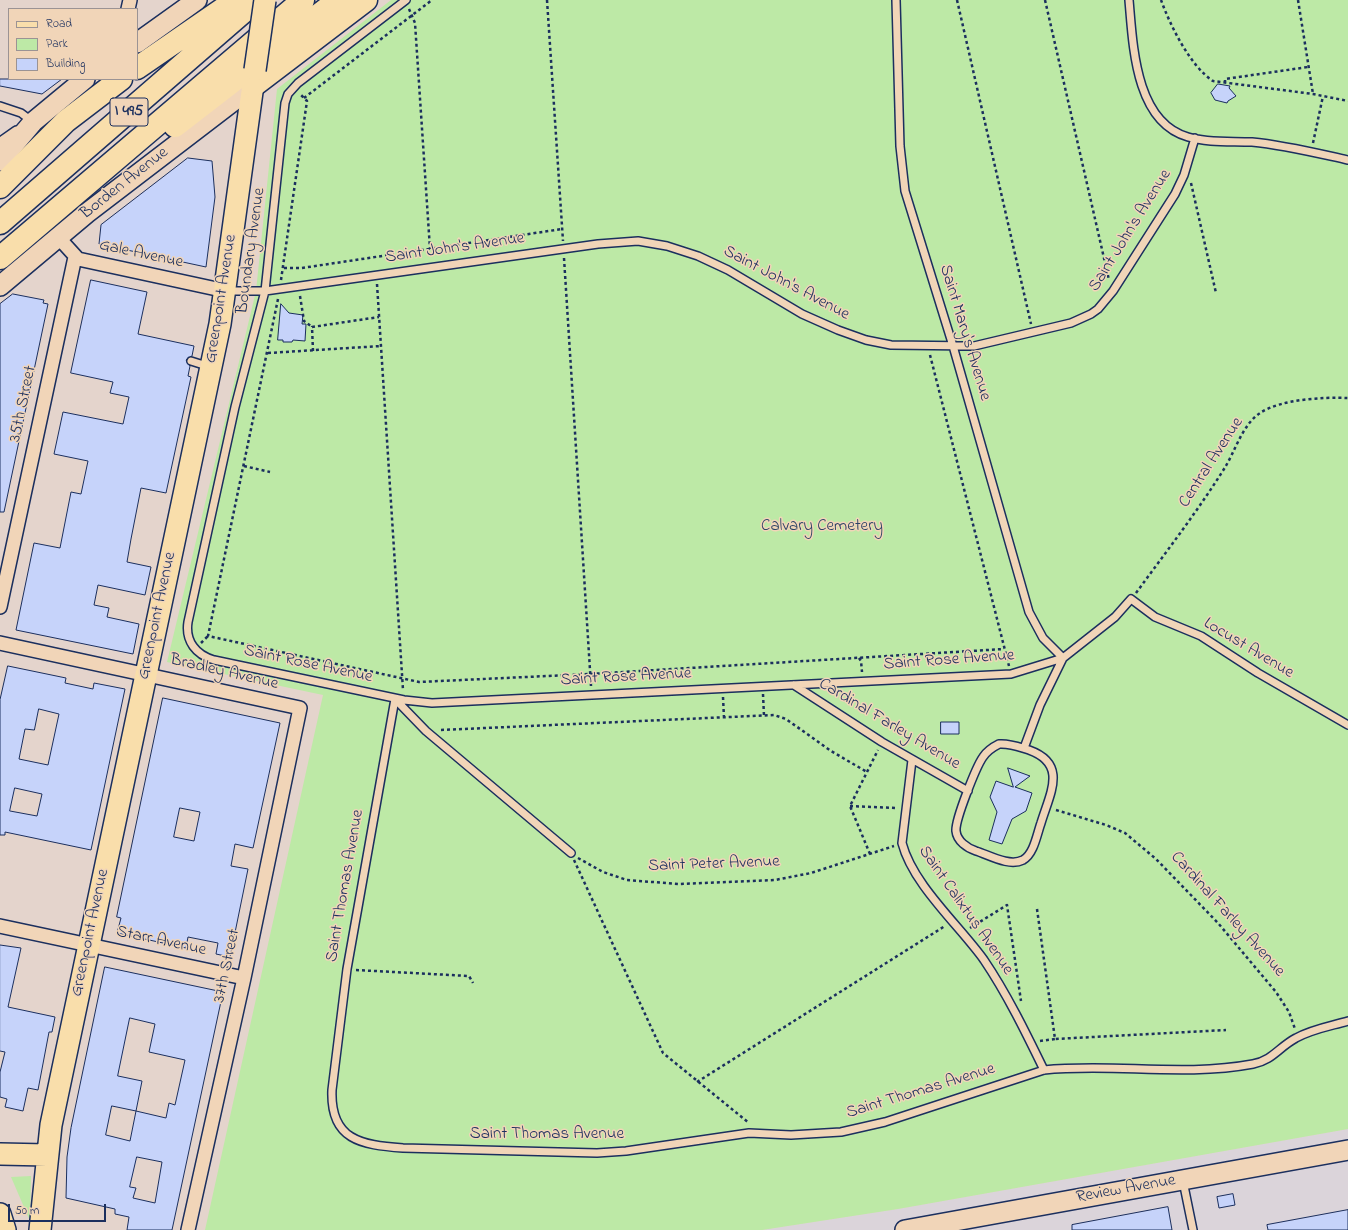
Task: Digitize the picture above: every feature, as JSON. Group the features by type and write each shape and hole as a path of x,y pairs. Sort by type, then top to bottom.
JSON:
{"highway":[{"path":"138,67 236,0"},
{"name":"I 495","path":"0,223 257,0"},
{"name":"I 495","path":"0,258 303,0"},
{"path":"92,180 186,119 338,0"},
{"path":"254,78 366,0"},
{"path":"0,187 66,121 120,80"}],"main road":[{"path":"138,41 197,0"},
{"name":"Greenpoint Avenue","path":"40,1230 51,1125 226,290 265,0"},
{"name":"Borden Avenue","path":"0,286 87,213 254,78"},
{"path":"1,155 33,122 85,80"},
{"name":"Review Avenue","path":"905,1230 969,1224 1183,1180 1348,1150"},
{"path":"0,1154 47,1155"},
{"path":"0,1214 5,1230"}],"street":[{"name":"Gale Avenue","path":"58,237 75,257 105,266 226,290"},
{"name":"35th Street","path":"0,606 75,257"},
{"name":"Bradley Avenue","path":"0,643 146,673 300,708"},
{"name":"37th Street","path":"188,1230 244,978 300,708"},
{"name":"Starr Avenue","path":"0,926 244,978"}],"lane":[{"name":"Saint Mary's Avenue","path":"896,0 902,175 910,209 953,346 1029,612 1043,638 1063,658"},
{"path":"1129,0 1137,68 1149,101 1165,125 1182,135 1195,138 1258,143 1348,160"},
{"name":"Boundary Avenue","path":"196,650 188,637 188,622 234,407 265,291 284,108 288,94 294,87 405,1"},
{"path":"0,106 21,113 33,122"},
{"name":"Saint John's Avenue","path":"226,290 265,291 563,248 611,242 638,241 682,250 728,270 802,314 843,332 878,343 899,345 974,346 1078,321 1092,314 1113,291 1169,204 1184,175 1195,138"},
{"path":"191,361 211,367"},
{"path":"1024,748 1040,705 1063,658 1115,617 1131,599"},
{"name":"Locust Avenue","path":"1131,599 1155,617 1201,636 1258,673 1348,725"},
{"name":"Saint Rose Avenue","path":"196,650 204,656 214,660 395,699 432,702 1011,674 1063,658"},
{"name":"Cardinal Farley Avenue","path":"794,685 882,742 968,791"},
{"path":"395,699 426,730 571,853"},
{"name":"Saint Thomas Avenue","path":"395,699 348,969 332,1100 338,1125 345,1134 356,1141 403,1148 597,1153 626,1151 749,1133 778,1135 818,1134 870,1126 1044,1070 1166,1071 1240,1066 1271,1058 1296,1038"},
{"name":"Cardinal Farley Avenue","path":"1004,744 1024,748 1039,754 1051,765 1054,778 1030,854 1018,862 1008,862 973,850 959,840 956,831 956,824 968,791 983,756 993,747 1004,744"},
{"name":"Saint Calixtus Avenue","path":"912,760 902,843 913,870 989,969 1031,1043 1044,1070"},
{"path":"1296,1038 1348,1021"},
{"path":"1183,1180 1192,1230"}],"path":[{"path":"304,98 432,0"},
{"path":"547,0 590,674"},
{"path":"957,0 1033,332"},
{"path":"1045,0 1108,275 1113,291"},
{"path":"1161,0 1172,26 1193,60 1209,78 1224,83 1313,94 1348,101"},
{"path":"1298,0 1313,94"},
{"path":"405,1 413,15 415,23 430,249"},
{"path":"1224,83 1225,79 1308,67"},
{"path":"294,87 307,101 284,268 268,353 208,636 403,680 419,682 590,674 1004,649"},
{"path":"1311,152 1323,96"},
{"path":"1184,175 1190,178 1216,293"},
{"path":"284,268 302,268 562,229"},
{"path":"377,276 404,700"},
{"path":"299,286 304,321 312,327 379,317"},
{"path":"312,327 314,351"},
{"path":"927,345 1011,674"},
{"path":"268,353 382,346"},
{"name":"Central Avenue","path":"1131,599 1226,468 1249,424 1258,414 1270,407 1301,400 1348,398"},
{"path":"244,466 270,472"},
{"path":"859,658 861,661 863,682"},
{"path":"762,687 764,716"},
{"path":"723,688 724,718"},
{"path":"426,730 774,715 786,719 831,751 867,772"},
{"path":"870,854 850,806 882,742"},
{"path":"850,806 907,808"},
{"name":"Cardinal Farley Avenue","path":"1046,806 1106,825 1125,833 1156,859 1218,923 1276,992 1292,1018 1296,1038"},
{"name":"Saint Peter Avenue","path":"571,853 592,866 615,877 642,882 678,884 775,880 811,873 902,843"},
{"path":"571,853 663,1053 761,1133"},
{"path":"962,933 1008,905 1021,1001 1008,1003"},
{"path":"1038,909 1056,1038"},
{"path":"697,1082 952,921"},
{"path":"348,969 469,976 473,983"},
{"path":"1031,1043 1056,1038 1226,1030"}],"shaded area":[{"path":"1348,1129 1348,1230 762,1230 898,1209"}],"green space":[{"name":"Calvary Cemetery","path":"391,0 1348,0 1348,1129 898,1209 762,1230 205,1230 323,695 167,662 256,291 277,89"},
{"path":"31,1176 30,1221 11,1177"}],"building":[{"path":"0,79 61,80 42,94 0,86"},
{"path":"1218,84 1230,86 1229,88 1236,96 1227,103 1215,100 1211,93"},
{"path":"188,158 212,161 215,197 206,267 99,244 101,225"},
{"path":"91,280 147,292 138,334 194,346 192,356 186,360 190,366 188,376 191,377 166,493 141,488 127,562 151,567 145,595 98,585 94,605 109,608 107,617 139,624 133,654 16,630 34,543 60,548 71,492 81,494 88,461 54,454 63,412 123,424 129,397 110,393 113,382 71,373"},
{"path":"13,294 44,300 43,303 48,304 4,512 0,512 0,304"},
{"path":"281,304 289,313 303,315 302,324 306,324 305,341 293,340 292,342 283,342 283,340 278,340"},
{"path":"8,666 66,678 65,683 93,689 94,683 125,689 91,850 5,832 5,835 0,835 0,700","holes":["39,709 59,714 48,765 19,759 25,729 34,730","15,788 42,794 37,816 10,811"]},
{"path":"163,698 280,723 253,848 235,844 231,866 248,869 230,957 216,954 218,943 188,937 186,948 117,933 121,918 117,917","holes":["180,808 200,812 194,841 174,837"]},
{"path":"941,722 959,722 959,734 941,734"},
{"path":"1008,768 1030,776 1015,787 1032,793 1026,811 1012,819 1002,844 989,840 997,812 990,797 996,781 1013,787"},
{"path":"0,945 21,948 8,1007 55,1017 52,1032 49,1032 38,1090 28,1088 23,1111 5,1107 7,1099 0,1097 0,1072 5,1052 0,1051"},
{"path":"105,967 223,992 172,1230 127,1230 129,1217 115,1214 115,1209 66,1198 67,1157 71,1128","holes":["130,1018 155,1024 149,1052 185,1060 175,1105 169,1103 166,1118 136,1111 142,1081 118,1076","112,1106 136,1111 130,1141 106,1135","137,1157 162,1162 155,1203 133,1198 136,1188 130,1187"]},
{"path":"1233,1194 1235,1205 1219,1208 1217,1197"},
{"path":"1168,1207 1172,1230 1072,1230 1072,1225"},
{"path":"1348,1210 1348,1230 1268,1230 1267,1225"}]}
